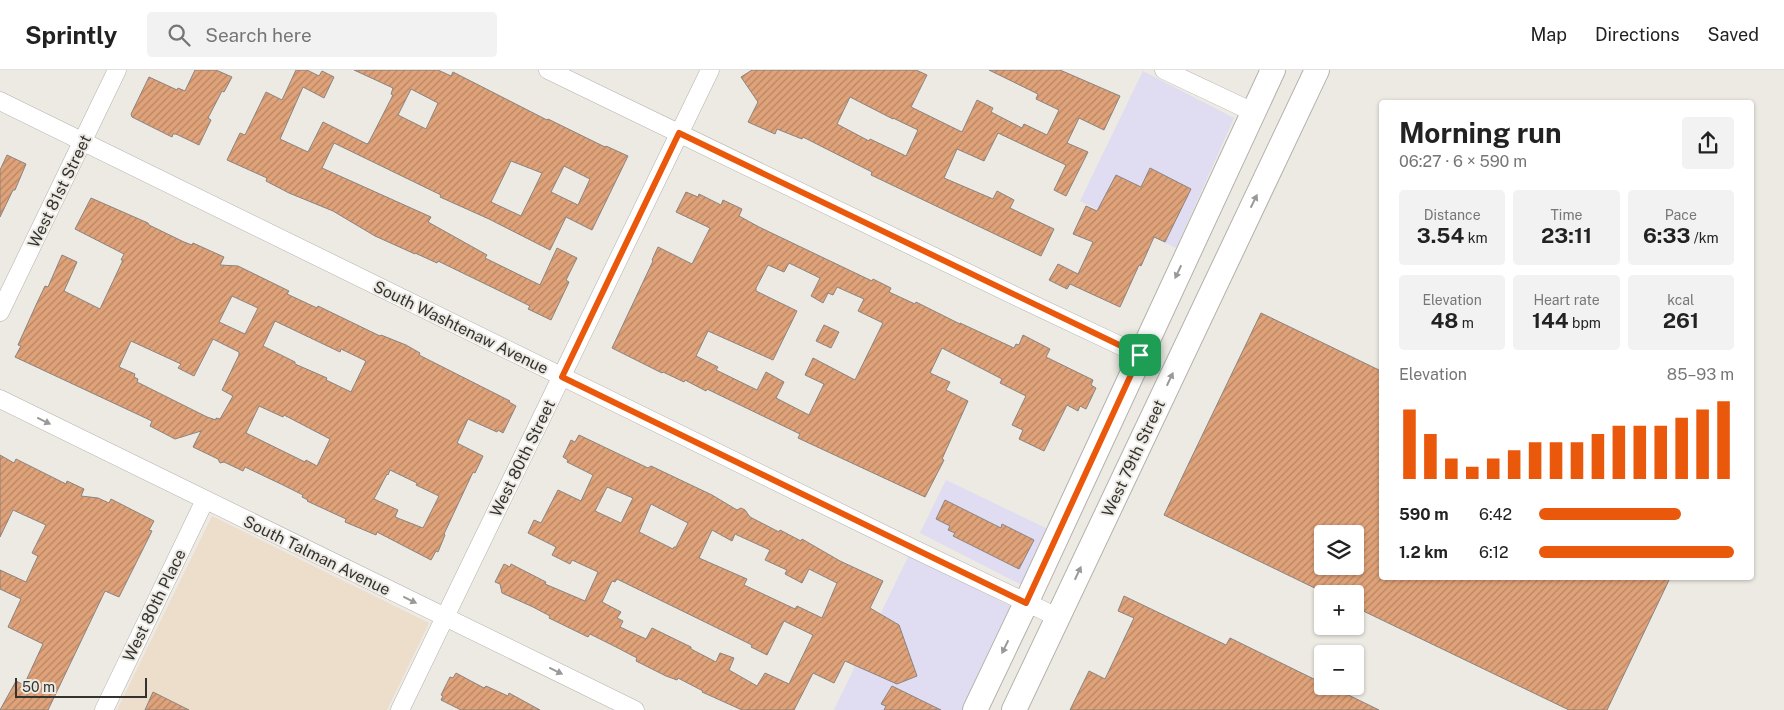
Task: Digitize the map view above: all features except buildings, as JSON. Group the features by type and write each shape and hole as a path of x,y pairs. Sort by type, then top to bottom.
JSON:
{"main road":[{"path":"974,710 1026,603 1273,70"},
{"name":"West 79th Street","path":"1014,710 1316,70"}],"street":[{"name":"West 81st Street","path":"0,312 117,70"},
{"path":"548,70 1140,355"},
{"name":"West 80th Street","path":"400,710 710,70"},
{"path":"1164,70 1253,112"},
{"name":"South Washtenaw Avenue","path":"0,101 1057,618"},
{"name":"South Talman Avenue","path":"0,399 635,710"},
{"name":"West 80th Place","path":"104,710 205,500"}],"shaded area":[{"path":"1143,71 1234,118 1176,248 1080,201"},
{"path":"946,480 1048,529 1022,585 920,533"},
{"path":"212,516 429,623 387,710 117,710"},
{"path":"909,555 1012,607 962,710 834,710"}],"route":[{"path":"679,133 1140,355 1026,603 562,377 679,133"}]}
